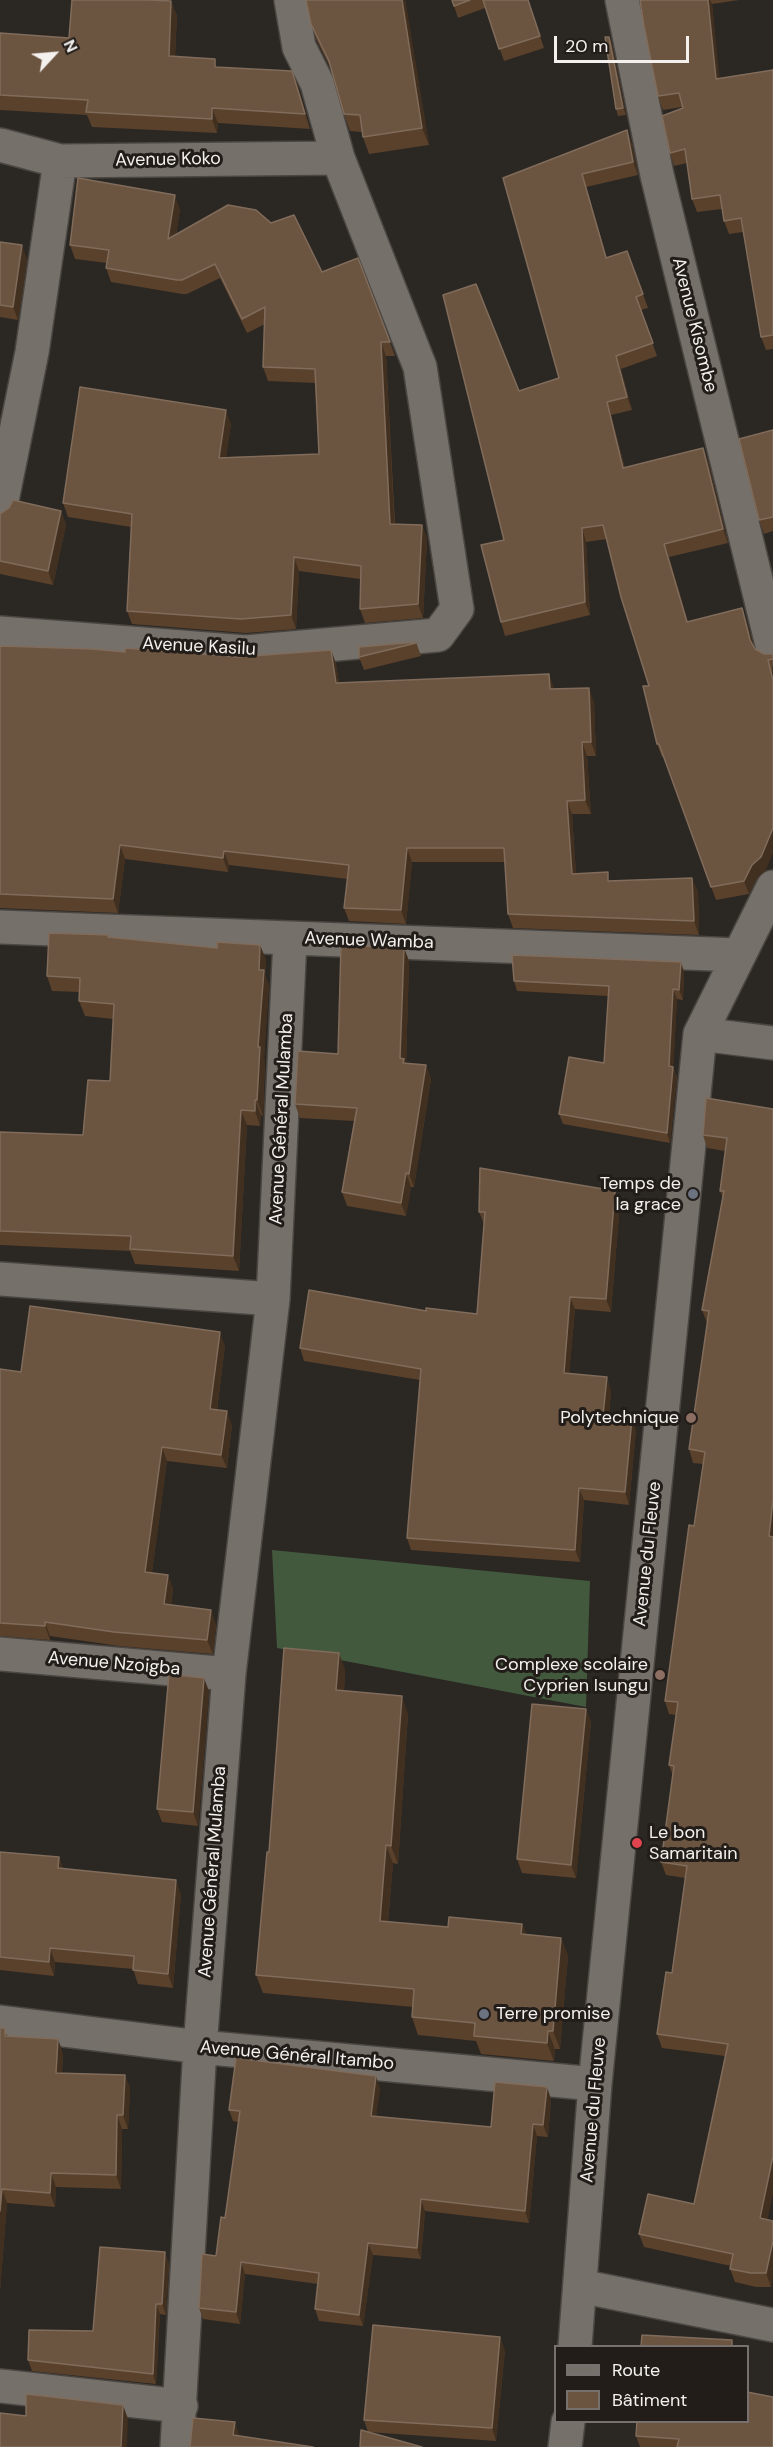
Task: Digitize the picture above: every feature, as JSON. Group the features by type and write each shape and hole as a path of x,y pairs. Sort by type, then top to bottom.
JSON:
{"street":[{"path":"291,0 299,47 317,83 338,158"},
{"name":"Avenue Kisombe","path":"622,0 657,175 773,649"},
{"name":"Avenue Koko","path":"0,145 60,161 338,158"},
{"name":"Avenue Kasilu","path":"0,633 246,652 438,635 457,609 420,367 338,158"},
{"path":"0,510 32,352 60,161"},
{"name":"Avenue du Fleuve","path":"574,2345 595,2084 700,1034 773,887"},
{"name":"Avenue Wamba","path":"0,927 739,955"},
{"name":"Avenue Général Mulamba","path":"177,2447 200,2047 229,1674 273,1299 290,939"},
{"path":"700,1034 773,1043"},
{"path":"0,1279 273,1299"},
{"name":"Avenue Nzoigba","path":"0,1653 229,1674"},
{"name":"Avenue Général Itambo","path":"0,2022 200,2047 595,2084"},
{"path":"580,2286 773,2325"},
{"path":"0,2386 181,2406"},
{"path":"565,2447 568,2423"}],"green space":[{"path":"272,1550 590,1581 586,1707 277,1648"}],"building":[{"path":"72,0 171,1 169,56 215,59 215,67 292,71 305,114 212,108 212,119 86,112 88,100 0,95 0,33 69,38"},
{"path":"306,0 402,0 422,128 363,137 360,115 344,114 329,61 311,24"},
{"path":"452,0 470,0 454,6"},
{"path":"483,0 528,0 540,36 499,49"},
{"path":"640,0 708,0 716,79 773,70 773,335 761,337 741,218 724,221 720,195 692,199 685,149 670,153 662,116 683,108 679,93 658,96"},
{"path":"605,37 609,37 623,108 616,109"},
{"path":"627,130 633,162 582,174 606,258 627,251 643,294 636,297 653,343 616,356 627,397 607,402 623,468 703,448 723,529 664,544 687,622 742,608 750,640 755,649 764,654 773,654 773,659 768,660 773,680 773,828 761,857 752,865 744,881 711,887 659,744 657,744 643,686 649,686 621,597 603,525 582,528 585,602 501,622 481,545 504,540 443,295 476,284 519,391 559,378 503,178"},
{"path":"78,178 175,195 168,239 228,205 256,210 271,223 294,215 322,272 358,258 390,342 381,342 390,524 422,525 418,604 360,609 361,566 294,557 291,615 241,619 127,611 132,514 63,503 80,387 226,410 219,458 319,454 315,369 263,367 265,307 242,319 215,264 182,280 177,280 106,268 109,250 70,245"},
{"path":"0,242 22,245 13,307 0,305"},
{"path":"773,430 773,517 759,520 739,439"},
{"path":"13,500 61,511 48,571 0,561 0,514 9,508"},
{"path":"416,643 359,657 359,647"},
{"path":"0,646 125,652 125,648 239,657 331,650 336,683 549,674 550,689 589,688 591,742 582,742 585,800 567,801 572,874 608,872 608,881 692,878 694,921 508,914 504,848 407,848 401,910 344,908 349,865 224,851 223,858 120,845 113,899 0,894"},
{"path":"49,933 109,935 108,937 217,948 217,942 260,945 259,970 264,970 258,1047 260,1047 257,1100 255,1100 255,1111 241,1110 233,1256 130,1249 131,1236 0,1231 0,1132 83,1135 88,1080 110,1081 114,1004 79,1001 80,978 47,976"},
{"path":"341,945 404,948 400,1058 404,1059 403,1063 426,1065 409,1174 406,1173 401,1203 342,1192 357,1108 295,1104 298,1051 338,1054"},
{"path":"512,955 681,962 679,990 673,989 669,1066 673,1067 667,1133 559,1114 569,1057 604,1063 609,986 514,981"},
{"path":"706,1098 773,1109 773,1500 769,1536 773,1537 773,2156 760,2218 773,2221 773,2241 766,2273 730,2269 733,2254 639,2234 648,2194 694,2204 728,2044 657,2034 666,1972 672,1973 687,1866 661,1862 674,1766 669,1765 678,1702 665,1701 689,1525 694,1526 705,1452 689,1449 709,1311 702,1310 724,1191 720,1191 727,1138 703,1135"},
{"path":"480,1168 615,1191 606,1299 570,1297 564,1373 607,1377 603,1415 632,1418 625,1492 579,1488 575,1550 407,1538 421,1369 300,1348 309,1290 426,1311 426,1308 477,1314 485,1212 479,1212"},
{"path":"30,1306 220,1332 210,1409 227,1411 221,1455 162,1447 145,1572 168,1575 164,1604 211,1610 207,1640 114,1632 45,1622 45,1626 0,1623 0,1369 21,1372"},
{"path":"284,1648 339,1653 336,1690 402,1696 391,1846 386,1845 380,1921 448,1927 449,1917 522,1924 521,1934 561,1938 553,2031 548,2031 547,2043 474,2036 475,2023 412,2017 414,1989 256,1975 267,1852 269,1852"},
{"path":"169,1674 204,1678 193,1812 157,1809"},
{"path":"532,1704 586,1709 571,1865 517,1859"},
{"path":"0,1852 59,1857 58,1868 176,1880 168,1974 133,1970 134,1956 50,1948 49,1962 0,1957"},
{"path":"0,2028 5,2028 5,2036 58,2039 56,2073 125,2075 123,2115 117,2115 116,2175 51,2173 50,2193 2,2189 0,2211"},
{"path":"236,2058 376,2076 371,2116 491,2127 495,2082 547,2087 543,2125 533,2124 525,2211 421,2199 417,2248 368,2243 359,2315 315,2309 319,2273 241,2262 236,2312 199,2308 202,2254 216,2256 221,2217 225,2218 240,2111 229,2110"},
{"path":"100,2247 165,2252 162,2304 156,2304 153,2374 28,2360 29,2330 93,2331"},
{"path":"373,2325 500,2337 492,2428 364,2420"},
{"path":"642,2335 732,2340 732,2345 641,2345"},
{"path":"749,2392 773,2397 773,2447 677,2447 679,2439 636,2436 637,2423 749,2423"},
{"path":"26,2394 123,2405 121,2447 0,2447 0,2413 26,2416"},
{"path":"193,2418 235,2422 233,2435 313,2447 190,2447"},
{"path":"361,2430 422,2447 360,2447"}],"place":[{"name":"Temps de la grace","path":"693,1194"},
{"name":"Polytechnique","path":"691,1418"},
{"name":"Complexe scolaire Cyprien Isungu","path":"660,1675"},
{"name":"Le bon Samaritain","path":"637,1843"},
{"name":"Terre promise","path":"484,2014"}]}
